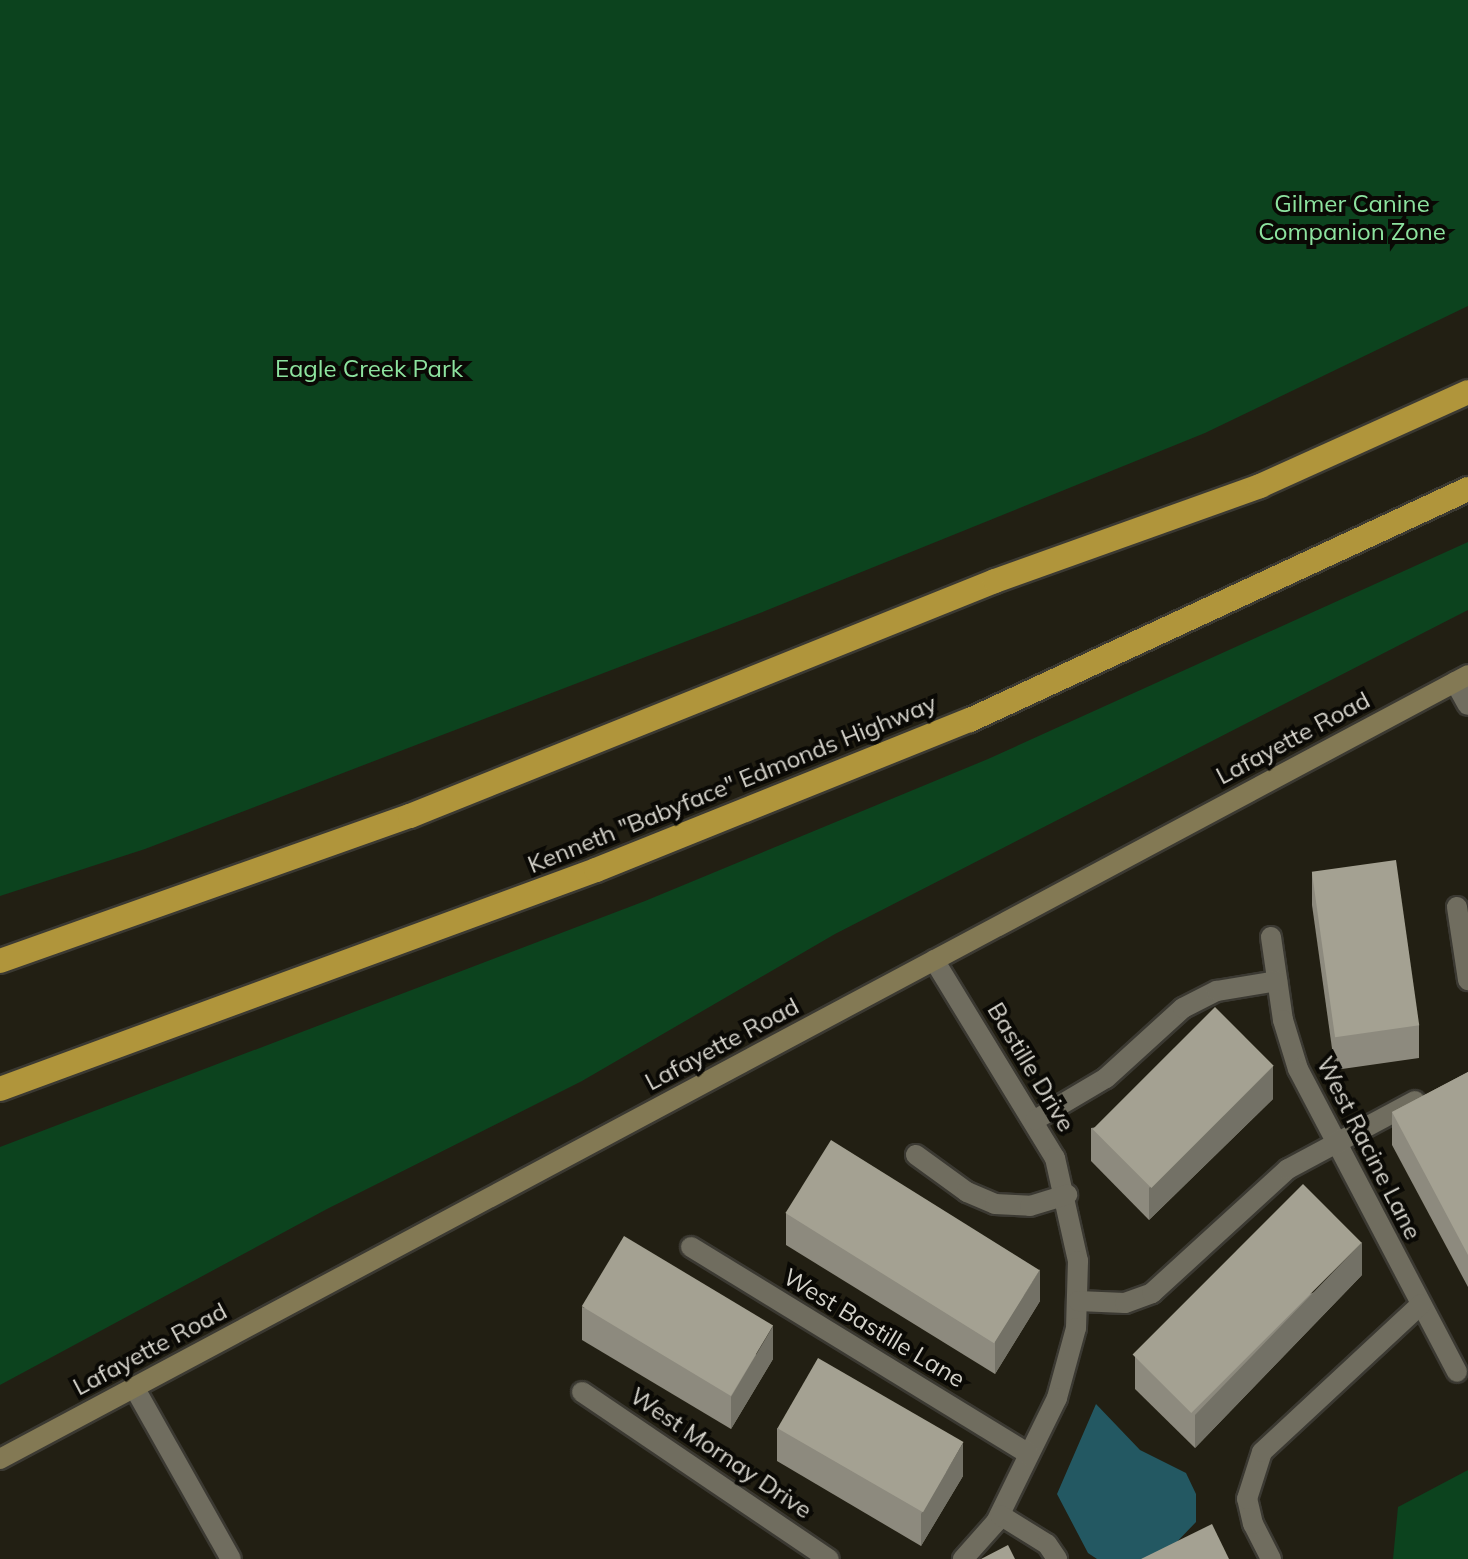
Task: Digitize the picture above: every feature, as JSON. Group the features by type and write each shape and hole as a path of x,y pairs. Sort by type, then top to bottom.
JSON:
{"highway":[{"path":"0,961 410,816 995,581 1260,486 1468,392"},
{"name":"Kenneth \"Babyface\" Edmonds Highway","path":"0,1089 596,870 970,720 1468,489"}],"main road":[{"name":"Lafayette Road","path":"0,1459 1461,678"}],"street":[{"path":"1461,678 1468,705"},
{"path":"1457,907 1468,980"},
{"name":"West Racine Lane","path":"1271,937 1288,1045 1335,1143 1457,1372"},
{"name":"Bastille Drive","path":"934,960 1035,1120 1067,1195 1077,1248 1078,1301 1073,1341 1057,1398 1000,1515 963,1559"},
{"path":"1035,1120 1115,1071 1183,1008 1217,991 1277,981"},
{"path":"1078,1301 1125,1303 1152,1293 1288,1169 1428,1094"},
{"path":"916,1155 967,1192 995,1204 1030,1206 1067,1195"},
{"name":"West Bastille Lane","path":"691,1247 1029,1454"},
{"path":"1271,1559 1253,1524 1247,1499 1262,1452 1421,1304"},
{"path":"134,1387 231,1559"},
{"name":"West Mornay Drive","path":"582,1392 829,1559"},
{"path":"1000,1515 1047,1544 1057,1559"}],"green space":[{"name":"Eagle Creek Park","path":"0,0 1468,0 1468,306 1205,433 765,611 145,849 0,896"},
{"path":"1468,542 1468,610 835,934 582,1081 327,1209 0,1385 0,1147 645,901 988,759"},
{"path":"1468,1470 1468,1559 1393,1559 1398,1507"}],"water":[{"path":"1096,1404 1140,1450 1186,1473 1196,1494 1196,1522 1171,1548 1147,1559 1097,1559 1088,1553 1057,1494"}],"building":[{"path":"1396,860 1419,1025 1335,1037 1312,872"},
{"path":"1215,1007 1274,1066 1151,1188 1093,1129"},
{"path":"1468,1072 1468,1255 1392,1112"},
{"path":"831,1140 1040,1270 994,1343 785,1213"},
{"path":"1303,1184 1362,1243 1191,1413 1133,1354"},
{"path":"624,1236 773,1326 731,1396 582,1306"},
{"path":"818,1358 963,1442 923,1512 778,1428"},
{"path":"1212,1524 1229,1559 1141,1559"},
{"path":"1008,1545 1015,1559 981,1559"}],"park label":[{"name":"Gilmer Canine Companion Zone","path":"1352,218"}]}
